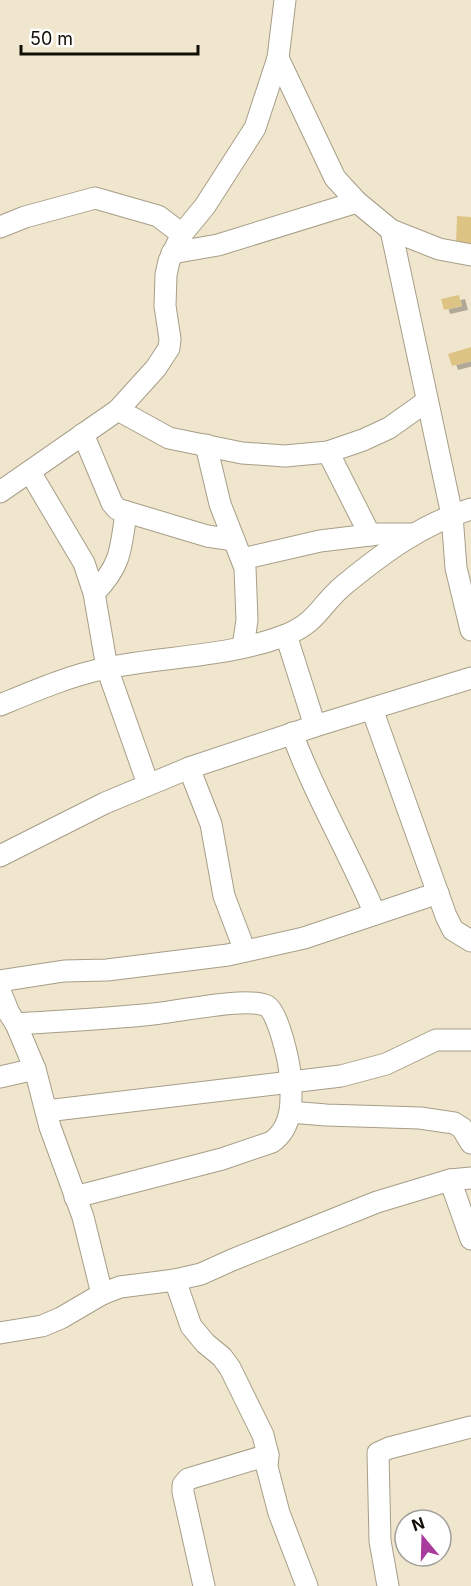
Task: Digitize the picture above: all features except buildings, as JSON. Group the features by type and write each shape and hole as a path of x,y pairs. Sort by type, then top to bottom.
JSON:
{"street":[{"path":"0,492 118,410 156,368 169,348 170,339 165,306 166,274 172,254 182,234 211,198 255,128 278,58 285,0"},
{"path":"278,58 335,178 357,202 392,230 439,249 471,255"},
{"path":"0,227 95,198 158,216 182,234"},
{"path":"172,254 247,237 357,202"},
{"path":"392,230 427,401 461,512 456,568 471,630"},
{"path":"118,410 169,438 264,455 301,456 328,452 379,434 427,401"},
{"path":"83,434 117,510 207,536 238,549 370,535 412,534"},
{"path":"206,446 220,504 246,576 247,610 243,647"},
{"path":"328,452 370,535"},
{"path":"30,472 84,563 94,593 107,668 148,784"},
{"path":"94,593 111,575 115,567 126,512"},
{"path":"0,705 107,668 243,647 286,635 311,622 342,587 412,534 461,512"},
{"path":"286,635 315,726"},
{"path":"0,856 105,803 189,768 292,733 471,678"},
{"path":"372,709 452,929 471,941"},
{"path":"292,733 314,788 349,854 375,914"},
{"path":"189,768 211,824 224,896 245,951"},
{"path":"0,981 64,971 107,970 179,963 245,951 304,938 438,893"},
{"path":"0,991 36,1069 46,1111 83,1217 102,1294"},
{"path":"16,1024 153,1014 248,1002 268,1007 274,1014 291,1081 290,1112 283,1132 272,1142 222,1159 75,1197"},
{"path":"46,1111 341,1076 386,1064 436,1040 471,1040"},
{"path":"0,1077 36,1069"},
{"path":"290,1112 420,1118 454,1123 462,1128 471,1143"},
{"path":"0,1333 42,1326 120,1287 175,1280 201,1274 377,1202 450,1180 471,1178"},
{"path":"450,1180 471,1239"},
{"path":"175,1280 191,1326 230,1368 263,1435 268,1455 267,1467 279,1513 306,1586"},
{"path":"388,1586 380,1541 378,1453 389,1448 471,1427"},
{"path":"204,1586 183,1485 188,1479 268,1455"}]}
